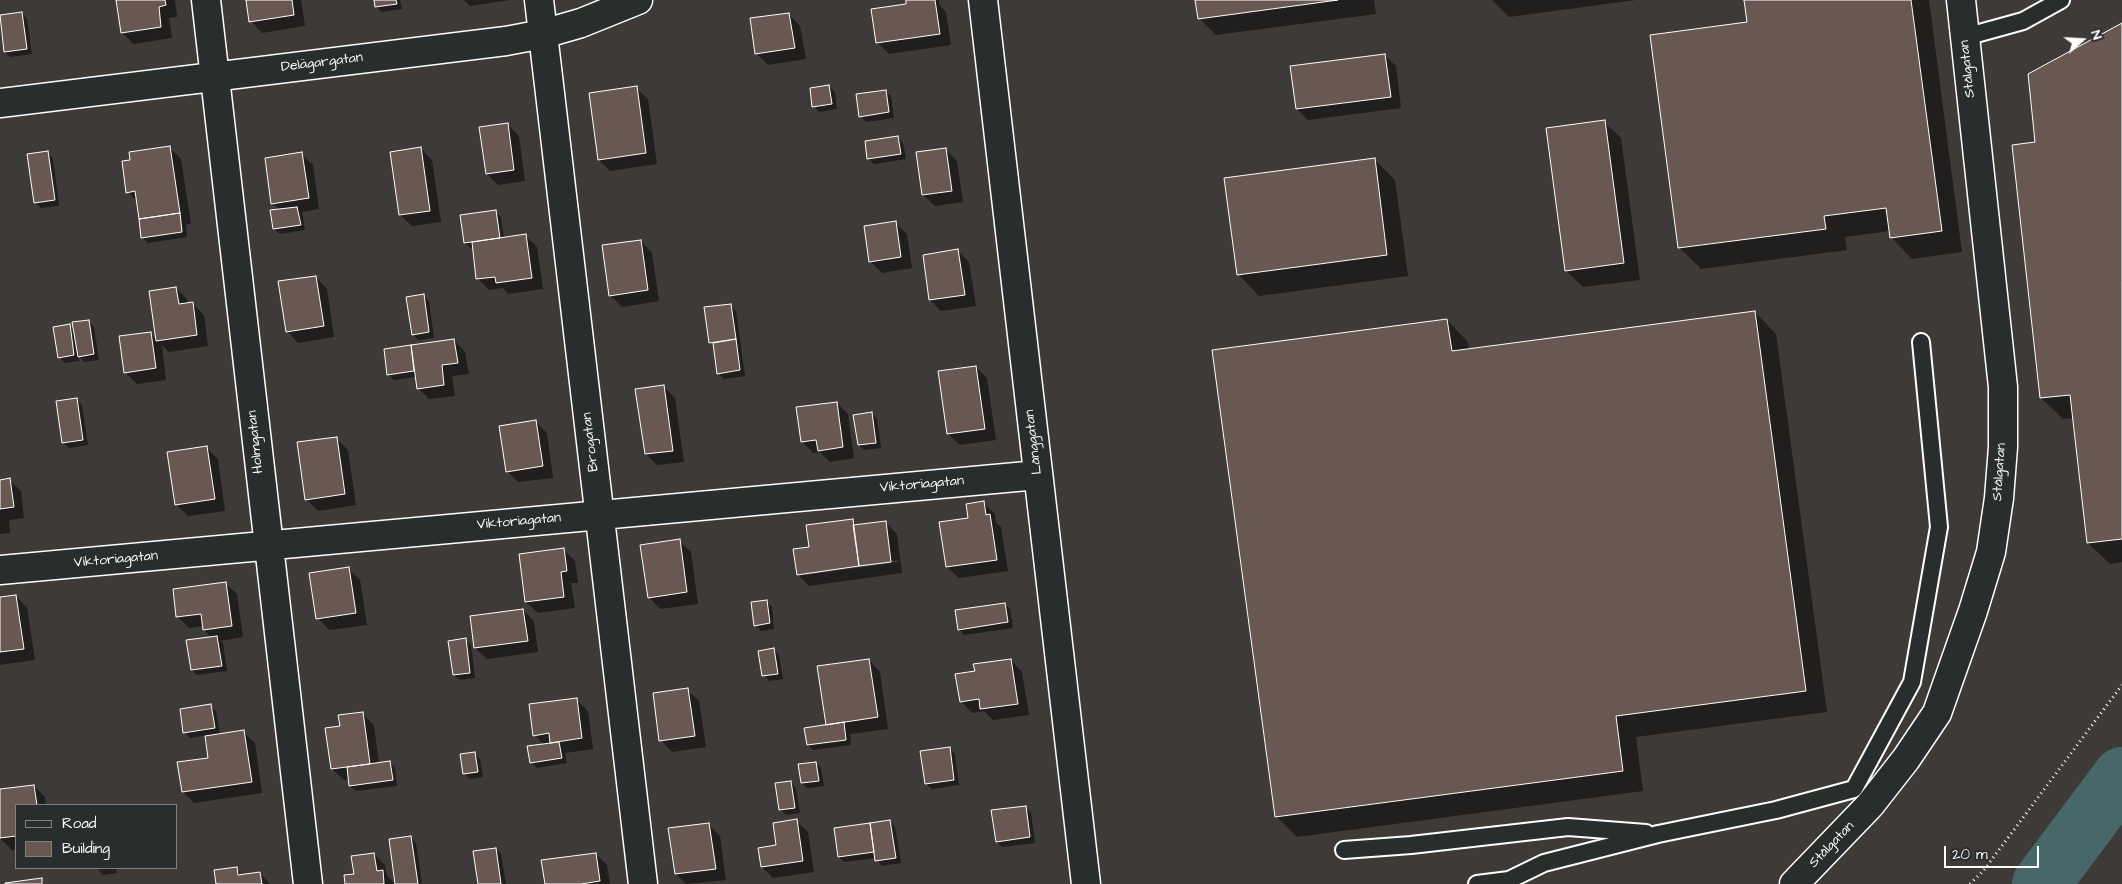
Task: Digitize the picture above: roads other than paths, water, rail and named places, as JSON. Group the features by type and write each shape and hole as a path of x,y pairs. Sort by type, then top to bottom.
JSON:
{"street":[{"name":"Holmgatan","path":"206,0 308,884"},
{"name":"Brogatan","path":"539,0 643,884"},
{"name":"Delägargatan","path":"0,104 506,41 543,34 581,23 638,0"},
{"name":"Långgatan","path":"983,0 1086,884"},
{"name":"Stålgatan","path":"1794,884 1870,805 1906,759 1937,713 1974,611 1991,552 1999,498 2003,447 2003,387 1961,0"},
{"name":"Viktoriagatan","path":"0,570 1038,474"}],"lane":[{"path":"1965,36 2023,21 2061,0"},
{"path":"1477,884 1509,880 1544,863 1658,834 1776,810 1854,789 1912,682 1939,527 1921,342"},
{"path":"1344,850 1411,845 1568,827 1658,834"}],"waterway":[{"path":"2041,884 2122,776"}]}
